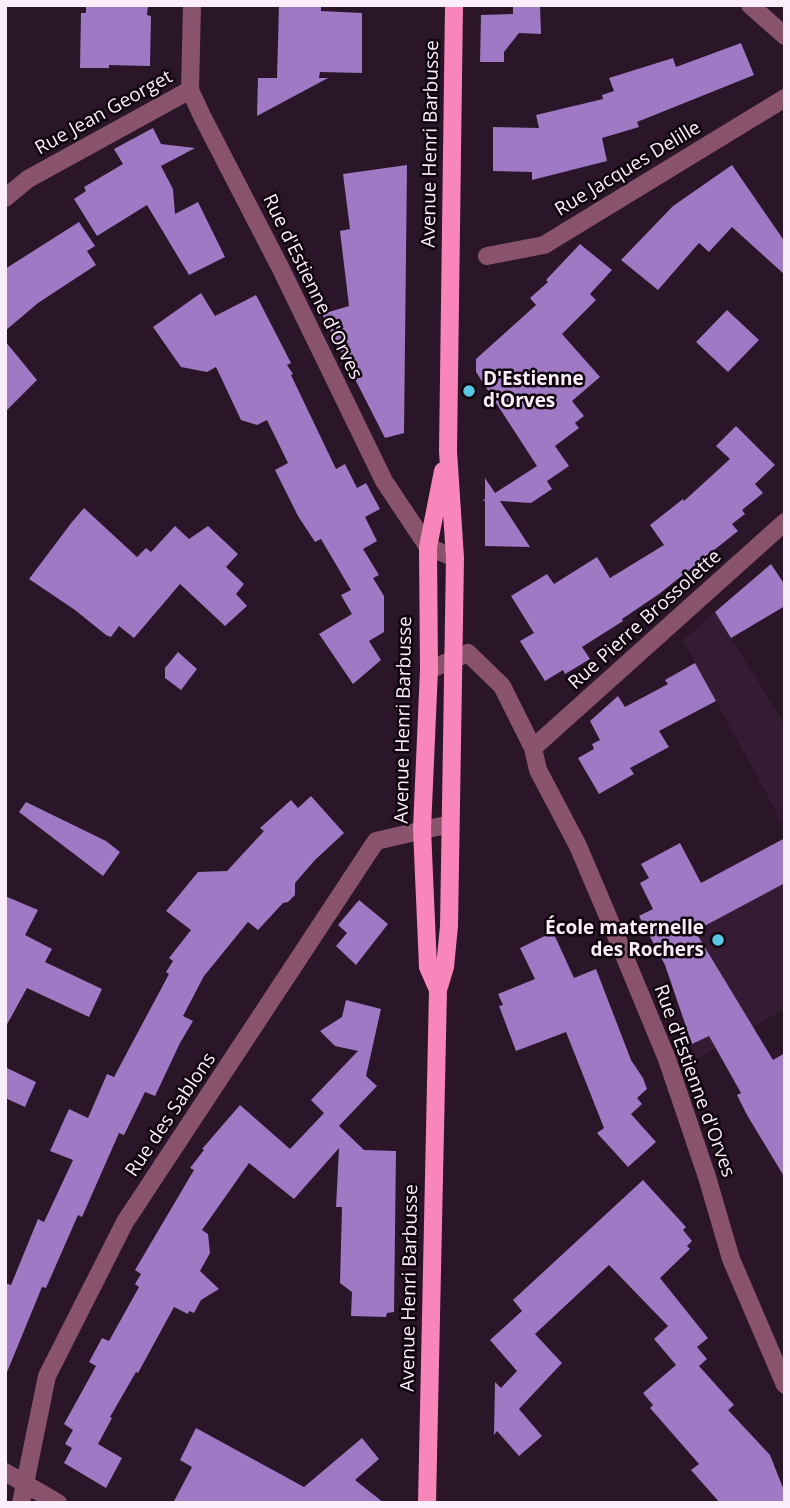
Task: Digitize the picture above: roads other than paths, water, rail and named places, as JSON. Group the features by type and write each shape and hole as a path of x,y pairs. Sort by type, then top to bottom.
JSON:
{"main road":[{"name":"Avenue Henri Barbusse","path":"426,1503 438,990 445,967 449,926 455,558 448,451 454,5"},
{"name":"Avenue Henri Barbusse","path":"438,990 428,967 422,829 429,670 428,547 448,451"}],"street":[{"name":"Rue d'Estienne d'Orves","path":"192,5 190,90 384,481 428,547"},
{"path":"750,5 785,36"},
{"name":"Rue Jean Georget","path":"5,198 28,179 190,90"},
{"name":"Rue Jacques Delille","path":"486,256 544,245 785,98"},
{"name":"Rue Pierre Brossolette","path":"534,748 785,522"},
{"path":"428,547 455,558"},
{"name":"Rue d'Estienne d'Orves","path":"453,658 468,653 502,687 534,748 538,770 578,846 667,1059 708,1177 731,1259 785,1385"},
{"path":"429,670 453,658"},
{"name":"Rue des Sablons","path":"21,1503 47,1376 125,1222 376,841 450,824"},
{"path":"5,1472 58,1503"}],"place":[{"name":"D'Estienne d'Orves","path":"469,391"},
{"name":"École maternelle des Rochers","path":"718,940"}]}
